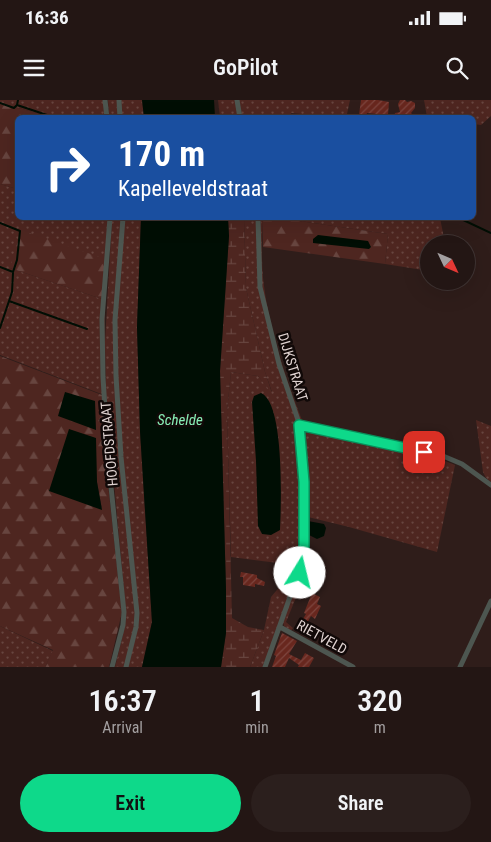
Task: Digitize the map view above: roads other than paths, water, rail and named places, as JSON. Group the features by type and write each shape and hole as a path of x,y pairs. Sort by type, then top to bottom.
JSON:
{"street":[{"path":"105,100 107,115"},
{"path":"118,100 120,115"},
{"path":"237,100 240,115"},
{"path":"110,220 102,319 103,377 108,458 124,612 123,625 112,667"},
{"name":"HOOFDSTRAAT","path":"123,220 116,320 116,376 121,457 137,613 136,627 126,667"},
{"name":"DIJKSTRAAT","path":"258,220 260,287 279,364 299,425 304,482 304,553 300,573 265,667"},
{"path":"299,425 443,456 462,464 491,485"},
{"path":"460,667 491,601"},
{"name":"RIETVELD","path":"280,627 353,667"}],"water":[{"path":"142,100 214,100 215,115 144,115"},
{"name":"Schelde","path":"141,220 228,220 229,236 220,371 226,590 226,633 221,667 142,667 152,622 140,431 137,327"},
{"path":"318,235 368,241 371,247 369,249 313,243 313,239"},
{"path":"65,392 95,401 96,430 58,416"},
{"path":"261,393 269,401 274,415 280,456 280,530 271,535 262,534 258,526 252,402 254,396"},
{"path":"69,429 96,438 97,482 102,510 49,491"},
{"path":"308,521 324,524 326,528 324,536 317,539 309,535 306,523"}],"waterway":[{"path":"0,103 14,108 18,100"},
{"path":"17,105 47,115"},
{"path":"463,220 491,233"},
{"path":"0,223 20,231 17,260 13,272 0,267"},
{"path":"0,328 12,292 13,273"},
{"path":"9,301 87,329"}]}
